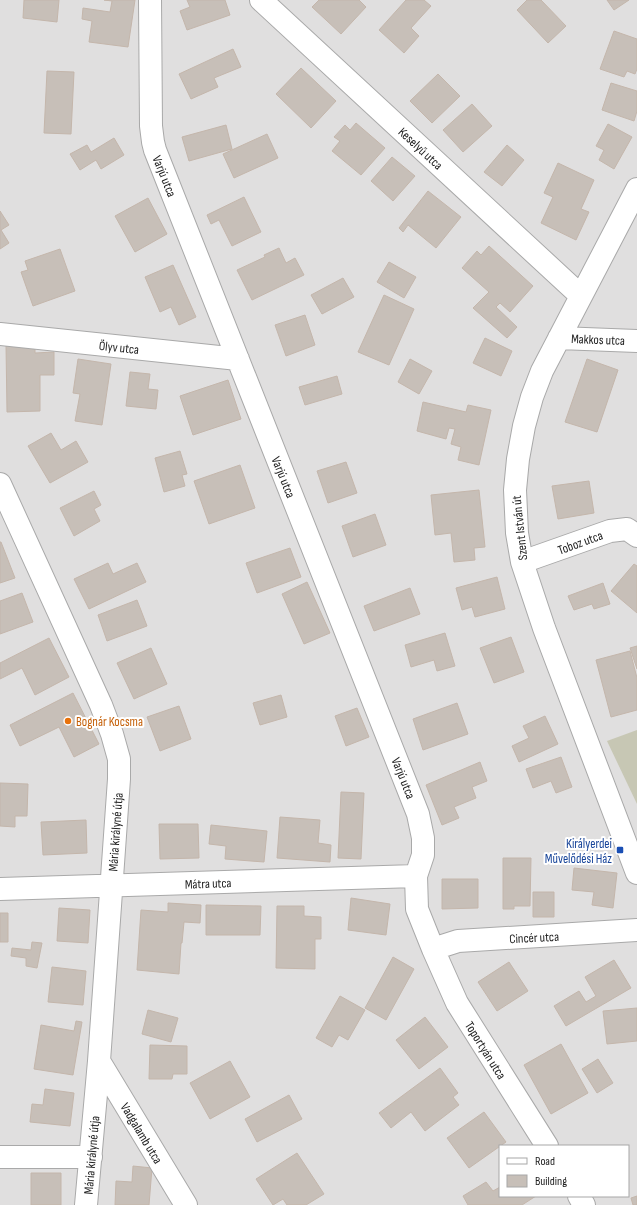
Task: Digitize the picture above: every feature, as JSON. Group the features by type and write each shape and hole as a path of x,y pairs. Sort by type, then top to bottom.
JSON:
{"street":[{"name":"Varjú utca","path":"150,0 151,126 153,142 418,814 422,831 423,848 423,855 416,876 418,909 433,949"},
{"name":"Keselyű utca","path":"261,0 504,223 581,296"},
{"name":"Szent István út","path":"637,189 542,371 532,397 524,426 518,458 515,490 517,533 522,562 544,628 637,872"},
{"name":"Ölyv utca","path":"0,334 238,359"},
{"name":"Makkos utca","path":"559,338 637,341"},
{"name":"Mária királyné útja","path":"0,484 101,705 112,734 119,759 119,779 99,1061 86,1205"},
{"name":"Toboz utca","path":"522,562 610,531 627,529 637,536"},
{"name":"Mátra utca","path":"0,889 416,876"},
{"name":"Cincér utca","path":"433,949 458,941 637,930"},
{"name":"Toportyán utca","path":"433,949 457,1003 546,1145"},
{"name":"Vadgalamb utca","path":"99,1061 186,1205"},
{"path":"0,1157 90,1157"}],"shaded area":[{"path":"0,0 637,0 637,1205 0,1205"},
{"path":"637,730 637,804 607,741"}],"building":[{"path":"24,0 59,0 57,22 23,18"},
{"path":"104,0 135,0 128,47 89,42 92,21 82,19 83,8 110,12 112,1"},
{"path":"187,0 225,0 230,15 187,30 180,11 190,7"},
{"path":"319,0 359,0 366,7 341,34 312,7"},
{"path":"406,0 424,0 431,6 411,28 419,36 404,53 379,30"},
{"path":"527,0 541,0 566,26 548,43 517,10"},
{"path":"607,0 629,0 614,10"},
{"path":"614,31 637,39 637,69 635,74 627,71 624,77 600,69"},
{"path":"233,49 241,67 214,78 218,87 191,99 179,74"},
{"path":"301,68 336,101 311,128 276,94"},
{"path":"47,71 74,72 71,134 44,133"},
{"path":"438,74 460,96 432,123 410,101"},
{"path":"611,83 637,91 637,111 634,121 602,110"},
{"path":"472,104 492,126 463,152 443,130"},
{"path":"356,123 385,148 361,175 332,151 340,141 334,137 345,125 350,130"},
{"path":"608,124 632,137 614,169 599,160 604,150 596,146"},
{"path":"226,125 232,149 189,161 182,137"},
{"path":"267,134 278,158 234,178 223,154"},
{"path":"114,138 124,155 101,169 96,160 80,170 70,154 87,145 91,152"},
{"path":"507,145 524,160 502,186 484,172"},
{"path":"392,157 415,176 393,201 371,181"},
{"path":"558,163 594,180 581,209 589,212 576,240 541,223 553,197 544,193"},
{"path":"428,191 461,217 436,248 408,225 403,232 399,228"},
{"path":"244,197 261,232 232,246 219,220 211,224 207,215"},
{"path":"148,198 167,234 135,252 115,216"},
{"path":"0,211 9,225 1,230 9,243 0,249"},
{"path":"489,246 533,286 510,312 500,303 496,307 517,327 507,338 473,308 489,292 462,268 477,251 481,255"},
{"path":"279,248 286,263 295,258 304,275 252,300 237,270 265,257 264,255"},
{"path":"60,249 75,291 33,306 21,272 28,270 25,261"},
{"path":"389,262 416,277 404,298 377,282"},
{"path":"173,265 196,317 179,325 171,307 160,312 145,277"},
{"path":"343,278 354,297 322,314 311,295"},
{"path":"384,295 414,309 389,365 358,352"},
{"path":"305,315 315,345 286,356 275,325"},
{"path":"485,338 512,351 501,376 473,363"},
{"path":"35,344 35,353 54,352 54,375 40,375 40,411 7,412 6,345"},
{"path":"78,359 111,364 102,425 75,421 80,394 73,393"},
{"path":"410,359 432,371 419,394 398,382"},
{"path":"587,359 618,370 597,432 565,422"},
{"path":"130,372 150,374 148,389 158,390 156,409 126,406"},
{"path":"337,376 342,394 305,405 299,387"},
{"path":"228,380 241,419 193,435 180,396"},
{"path":"423,402 466,412 468,405 491,410 479,465 458,460 461,447 451,444 455,429 449,428 446,439 417,431"},
{"path":"51,433 61,450 76,441 88,462 50,483 28,446"},
{"path":"180,451 187,474 182,475 185,486 164,492 155,458"},
{"path":"346,462 357,493 328,503 317,471"},
{"path":"240,465 255,508 209,524 194,481"},
{"path":"589,481 594,513 558,519 552,486"},
{"path":"479,490 485,547 474,548 475,560 454,562 451,533 435,535 431,495"},
{"path":"94,491 101,505 94,509 100,521 74,536 60,508"},
{"path":"375,514 386,545 353,557 342,526"},
{"path":"0,542 15,578 0,583"},
{"path":"290,548 301,577 257,593 246,563"},
{"path":"108,563 113,574 137,563 146,582 89,609 74,579"},
{"path":"634,564 637,566 637,613 611,591"},
{"path":"497,577 505,609 475,617 472,607 462,610 456,588"},
{"path":"307,582 330,633 304,644 282,594"},
{"path":"603,583 610,604 594,609 592,604 574,610 568,596"},
{"path":"410,588 420,614 374,631 364,606"},
{"path":"22,593 33,622 0,634 0,601"},
{"path":"137,600 147,626 107,641 98,615"},
{"path":"445,633 455,666 437,671 434,660 411,667 405,645"},
{"path":"511,637 524,672 494,683 480,648"},
{"path":"49,638 69,677 35,695 22,668 0,679 0,663"},
{"path":"637,646 637,669 630,648"},
{"path":"151,648 167,684 134,699 117,663"},
{"path":"630,651 637,678 637,710 611,717 596,660"},
{"path":"73,693 99,744 74,757 59,727 20,746 10,725"},
{"path":"281,695 287,717 260,725 253,703"},
{"path":"457,703 468,734 423,750 413,719"},
{"path":"179,706 191,739 160,751 147,717"},
{"path":"357,708 369,737 346,746 335,716"},
{"path":"545,716 558,744 519,762 512,746 529,738 523,726"},
{"path":"561,757 572,787 556,793 551,781 533,788 526,769"},
{"path":"480,762 487,781 472,787 476,798 454,807 459,818 442,825 426,785"},
{"path":"0,783 28,784 27,816 15,816 15,827 0,826"},
{"path":"341,792 364,793 361,859 338,858"},
{"path":"280,817 320,820 318,843 331,845 330,862 277,858"},
{"path":"86,820 87,853 43,855 41,822"},
{"path":"159,824 198,824 199,858 160,859"},
{"path":"211,825 267,831 264,862 225,859 226,846 209,844"},
{"path":"503,858 531,858 530,906 514,906 514,909 503,909"},
{"path":"574,868 617,873 613,908 592,905 594,892 572,890"},
{"path":"442,879 478,879 478,908 442,909"},
{"path":"533,892 554,892 554,917 533,917"},
{"path":"351,898 390,904 386,935 348,930"},
{"path":"168,903 201,905 200,923 184,922 179,974 137,970 141,910 168,912"},
{"path":"206,905 261,906 260,935 206,935"},
{"path":"277,906 304,906 304,916 321,917 321,939 315,939 315,969 276,968"},
{"path":"59,908 90,910 88,943 57,941"},
{"path":"0,913 8,913 8,942 0,942"},
{"path":"32,942 42,943 37,968 26,966 26,958 11,956 12,948 31,950"},
{"path":"393,957 414,969 386,1020 365,1008"},
{"path":"614,960 631,988 566,1026 554,1006 579,991 586,1002 596,996 585,977"},
{"path":"509,962 528,991 497,1011 478,982"},
{"path":"52,967 86,971 83,1005 48,1002"},
{"path":"340,996 365,1010 348,1040 339,1035 332,1047 316,1038"},
{"path":"637,1008 637,1041 607,1044 603,1011"},
{"path":"148,1010 178,1018 171,1042 142,1034"},
{"path":"425,1017 448,1047 419,1069 396,1040"},
{"path":"76,1021 82,1022 73,1075 34,1069 41,1025 74,1031"},
{"path":"561,1044 588,1093 551,1114 524,1065"},
{"path":"150,1045 187,1046 187,1074 173,1074 172,1079 149,1079"},
{"path":"598,1059 613,1083 597,1093 582,1069"},
{"path":"230,1061 250,1097 210,1119 190,1083"},
{"path":"440,1068 458,1093 453,1097 459,1105 425,1131 411,1112 391,1128 379,1113"},
{"path":"45,1089 74,1093 70,1126 30,1122 32,1104 43,1105"},
{"path":"289,1095 302,1119 257,1142 245,1119"},
{"path":"484,1112 506,1142 499,1145 499,1147 469,1168 447,1138"},
{"path":"297,1153 324,1194 306,1205 287,1205 283,1199 273,1205 256,1179"},
{"path":"133,1166 152,1168 149,1205 115,1205 116,1181 132,1182"},
{"path":"31,1173 61,1173 61,1205 31,1205"},
{"path":"486,1182 493,1191 499,1188 499,1197 534,1197 522,1205 468,1205 463,1196"},
{"path":"637,1196 637,1205 633,1205 631,1198"}],"place":[{"name":"Bognár Kocsma","path":"68,721"},
{"name":"Királyerdei Művelődési Ház","path":"620,850"}]}
